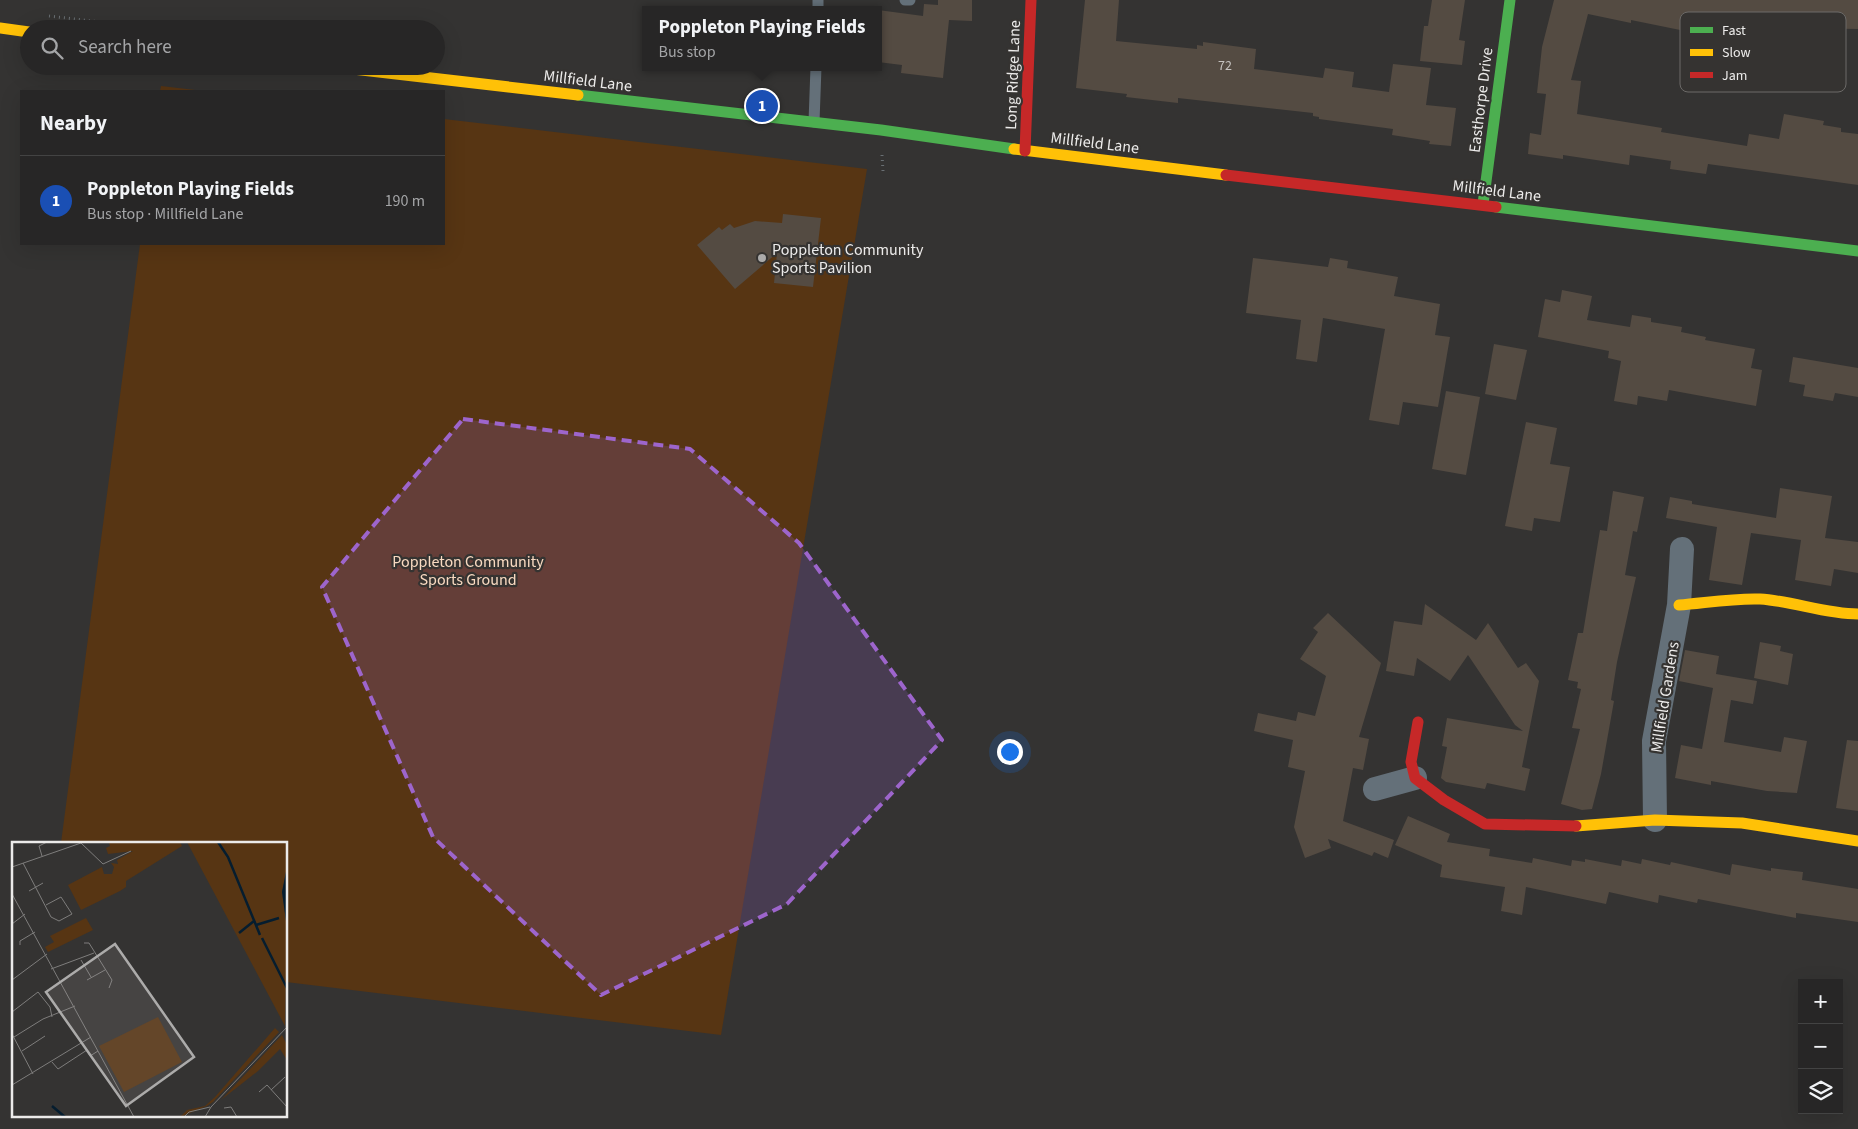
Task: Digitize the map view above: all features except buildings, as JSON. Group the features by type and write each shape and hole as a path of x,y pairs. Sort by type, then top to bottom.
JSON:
{"street":[{"name":"Long Ridge Lane","path":"1025,151 1031,0"},
{"name":"Easthorpe Drive","path":"1483,204 1510,0"},
{"path":"0,28 20,31"},
{"name":"Millfield Lane","path":"406,75 814,122 1025,151 1483,204 1858,251"},
{"name":"Millfield Gardens","path":"1655,820 1654,741 1679,604 1682,549"},
{"path":"1679,604 1758,599 1802,604 1839,614 1858,614"},
{"path":"1418,722 1411,762 1415,778 1444,800 1485,824 1576,826 1655,820 1742,823 1858,841"},
{"path":"1375,789 1415,778"}],"lane":[{"path":"905,0 910,0"},
{"path":"814,122 816,71"}],"path":[{"path":"47,16 82,20"}],"highlighted area":[{"path":"463,419 690,449 799,543 942,740 787,904 601,995 433,837 322,587"}],"green space":[{"path":"161,86 195,90 160,90"},
{"name":"Poppleton Community Sports Ground","path":"445,119 867,169 721,1035 288,982 288,842 61,842 140,245 445,245"}],"traffic: fast":[{"path":"1483,204 1510,0"},
{"path":"578,95 881,130 1014,149"},
{"path":"1496,207 1858,251"}],"traffic: slow":[{"path":"0,28 20,31"},
{"path":"405,75 578,95"},
{"path":"1014,149 1226,175"},
{"path":"1679,605 1760,599 1833,612 1858,614"},
{"path":"1576,826 1655,820 1742,823 1858,841"}],"traffic: jam":[{"path":"1025,151 1031,0"},
{"path":"1226,175 1496,207"},
{"path":"1418,722 1411,762 1415,778 1444,800 1485,824 1576,826"}],"place":[{"name":"Poppleton Playing Fields","path":"762,106"},
{"name":"Poppleton Community Sports Pavilion","path":"762,258"}]}
